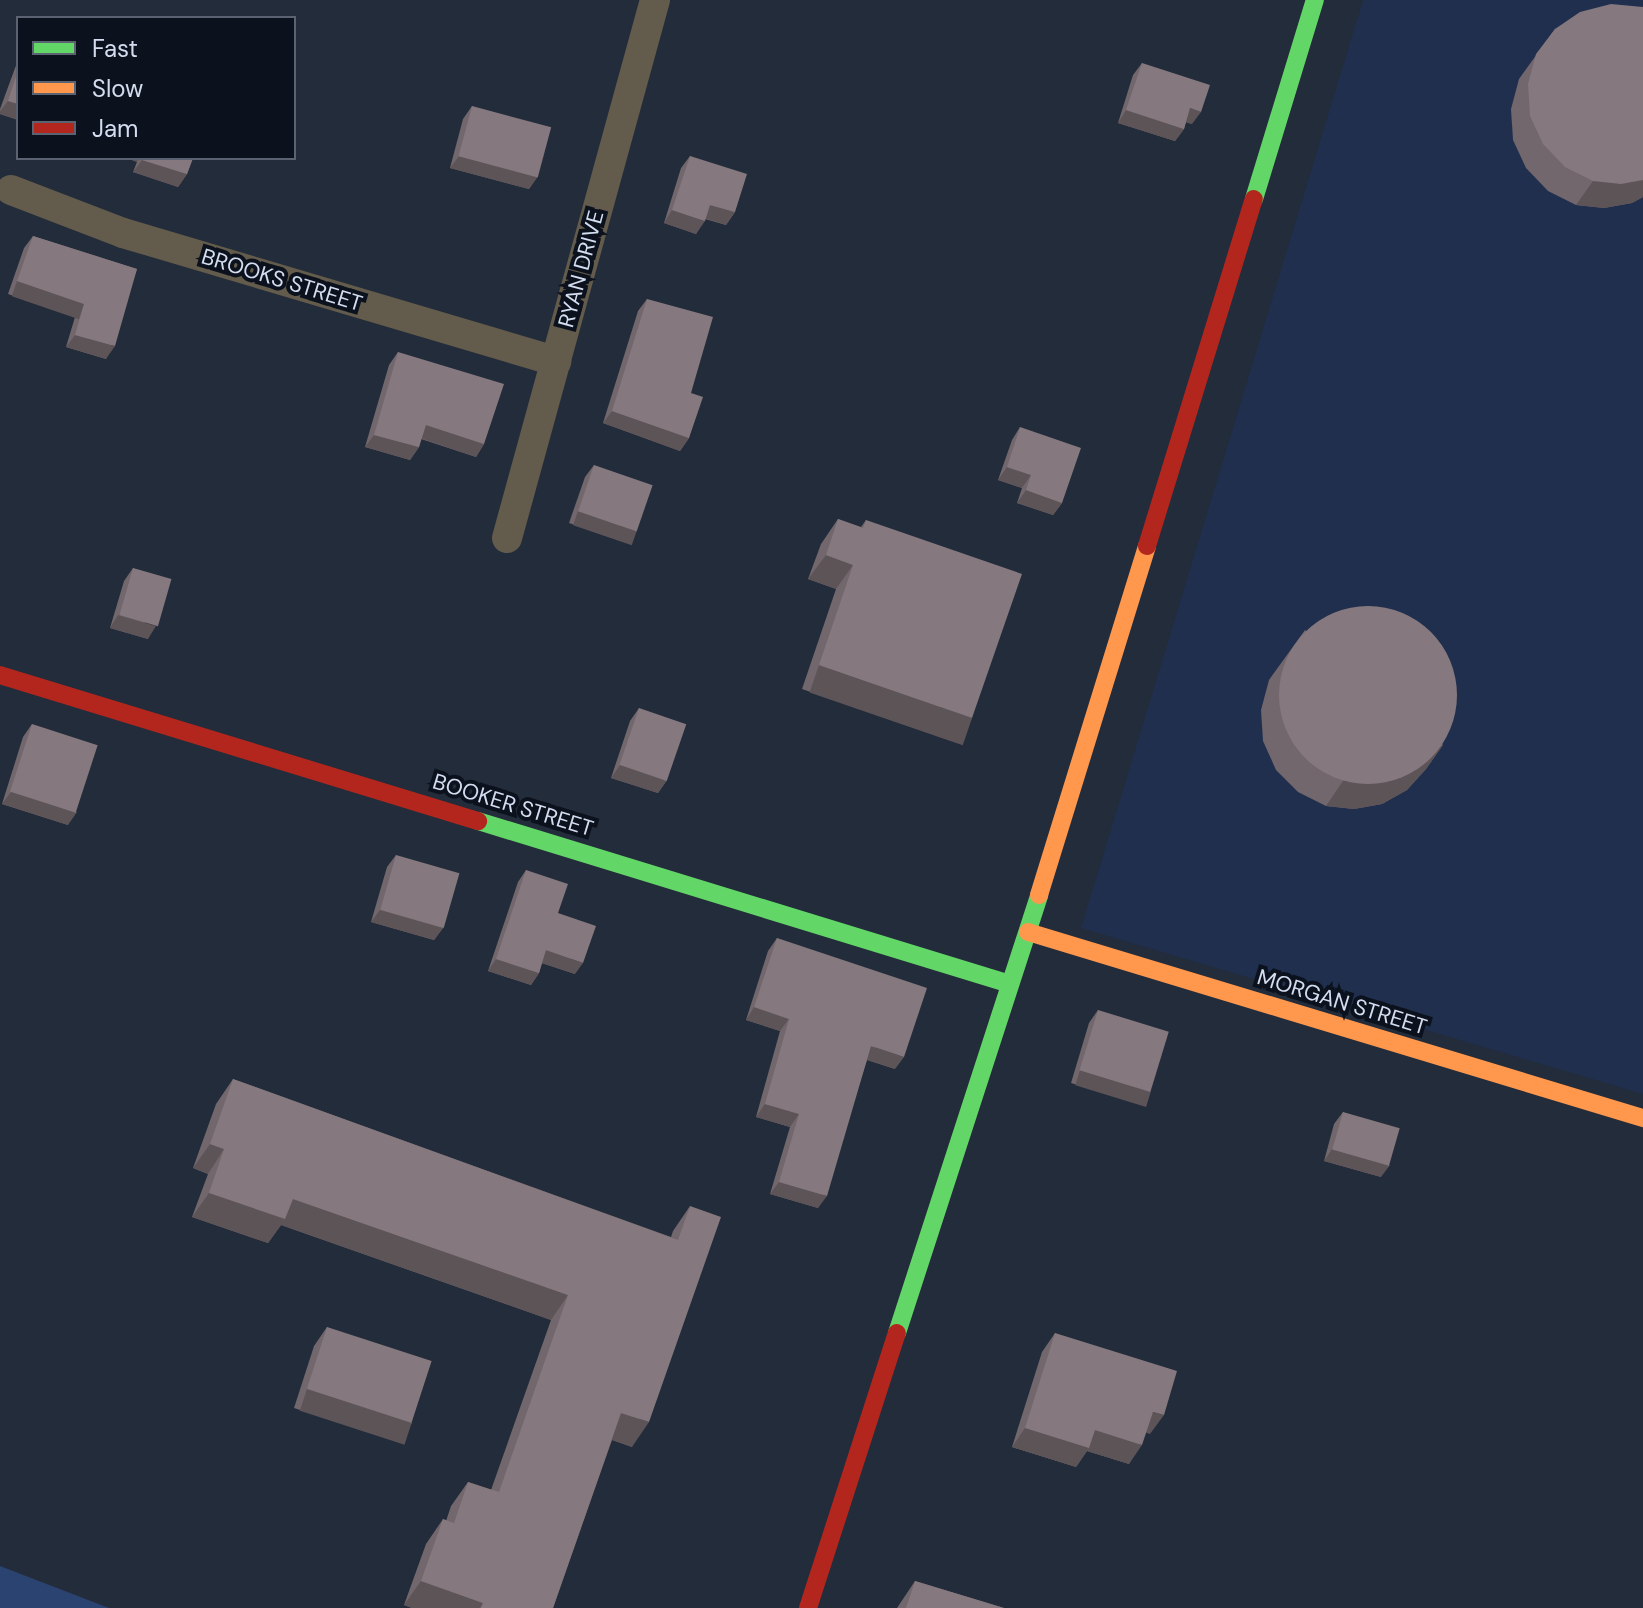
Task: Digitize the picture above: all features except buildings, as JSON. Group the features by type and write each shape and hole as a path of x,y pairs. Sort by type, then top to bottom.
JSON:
{"street":[{"name":"RYAN DRIVE","path":"507,538 655,0"},
{"path":"808,1608 1028,932 1313,1"},
{"name":"BROOKS STREET","path":"11,190 123,233 556,361"},
{"name":"BOOKER STREET","path":"0,675 1010,984"},
{"name":"MORGAN STREET","path":"1028,932 1643,1118"}],"shaded area":[{"path":"1363,0 1643,0 1643,1094 1081,928"},
{"path":"0,1566 109,1608 0,1608"}],"traffic: fast":[{"path":"1254,199 1315,0"},
{"path":"478,821 1010,984"},
{"path":"897,1333 1039,895"}],"traffic: slow":[{"path":"1039,895 1147,546"},
{"path":"1028,932 1643,1118"}],"traffic: jam":[{"path":"1147,546 1254,199"},
{"path":"0,675 478,821"},
{"path":"808,1608 897,1333"}]}
